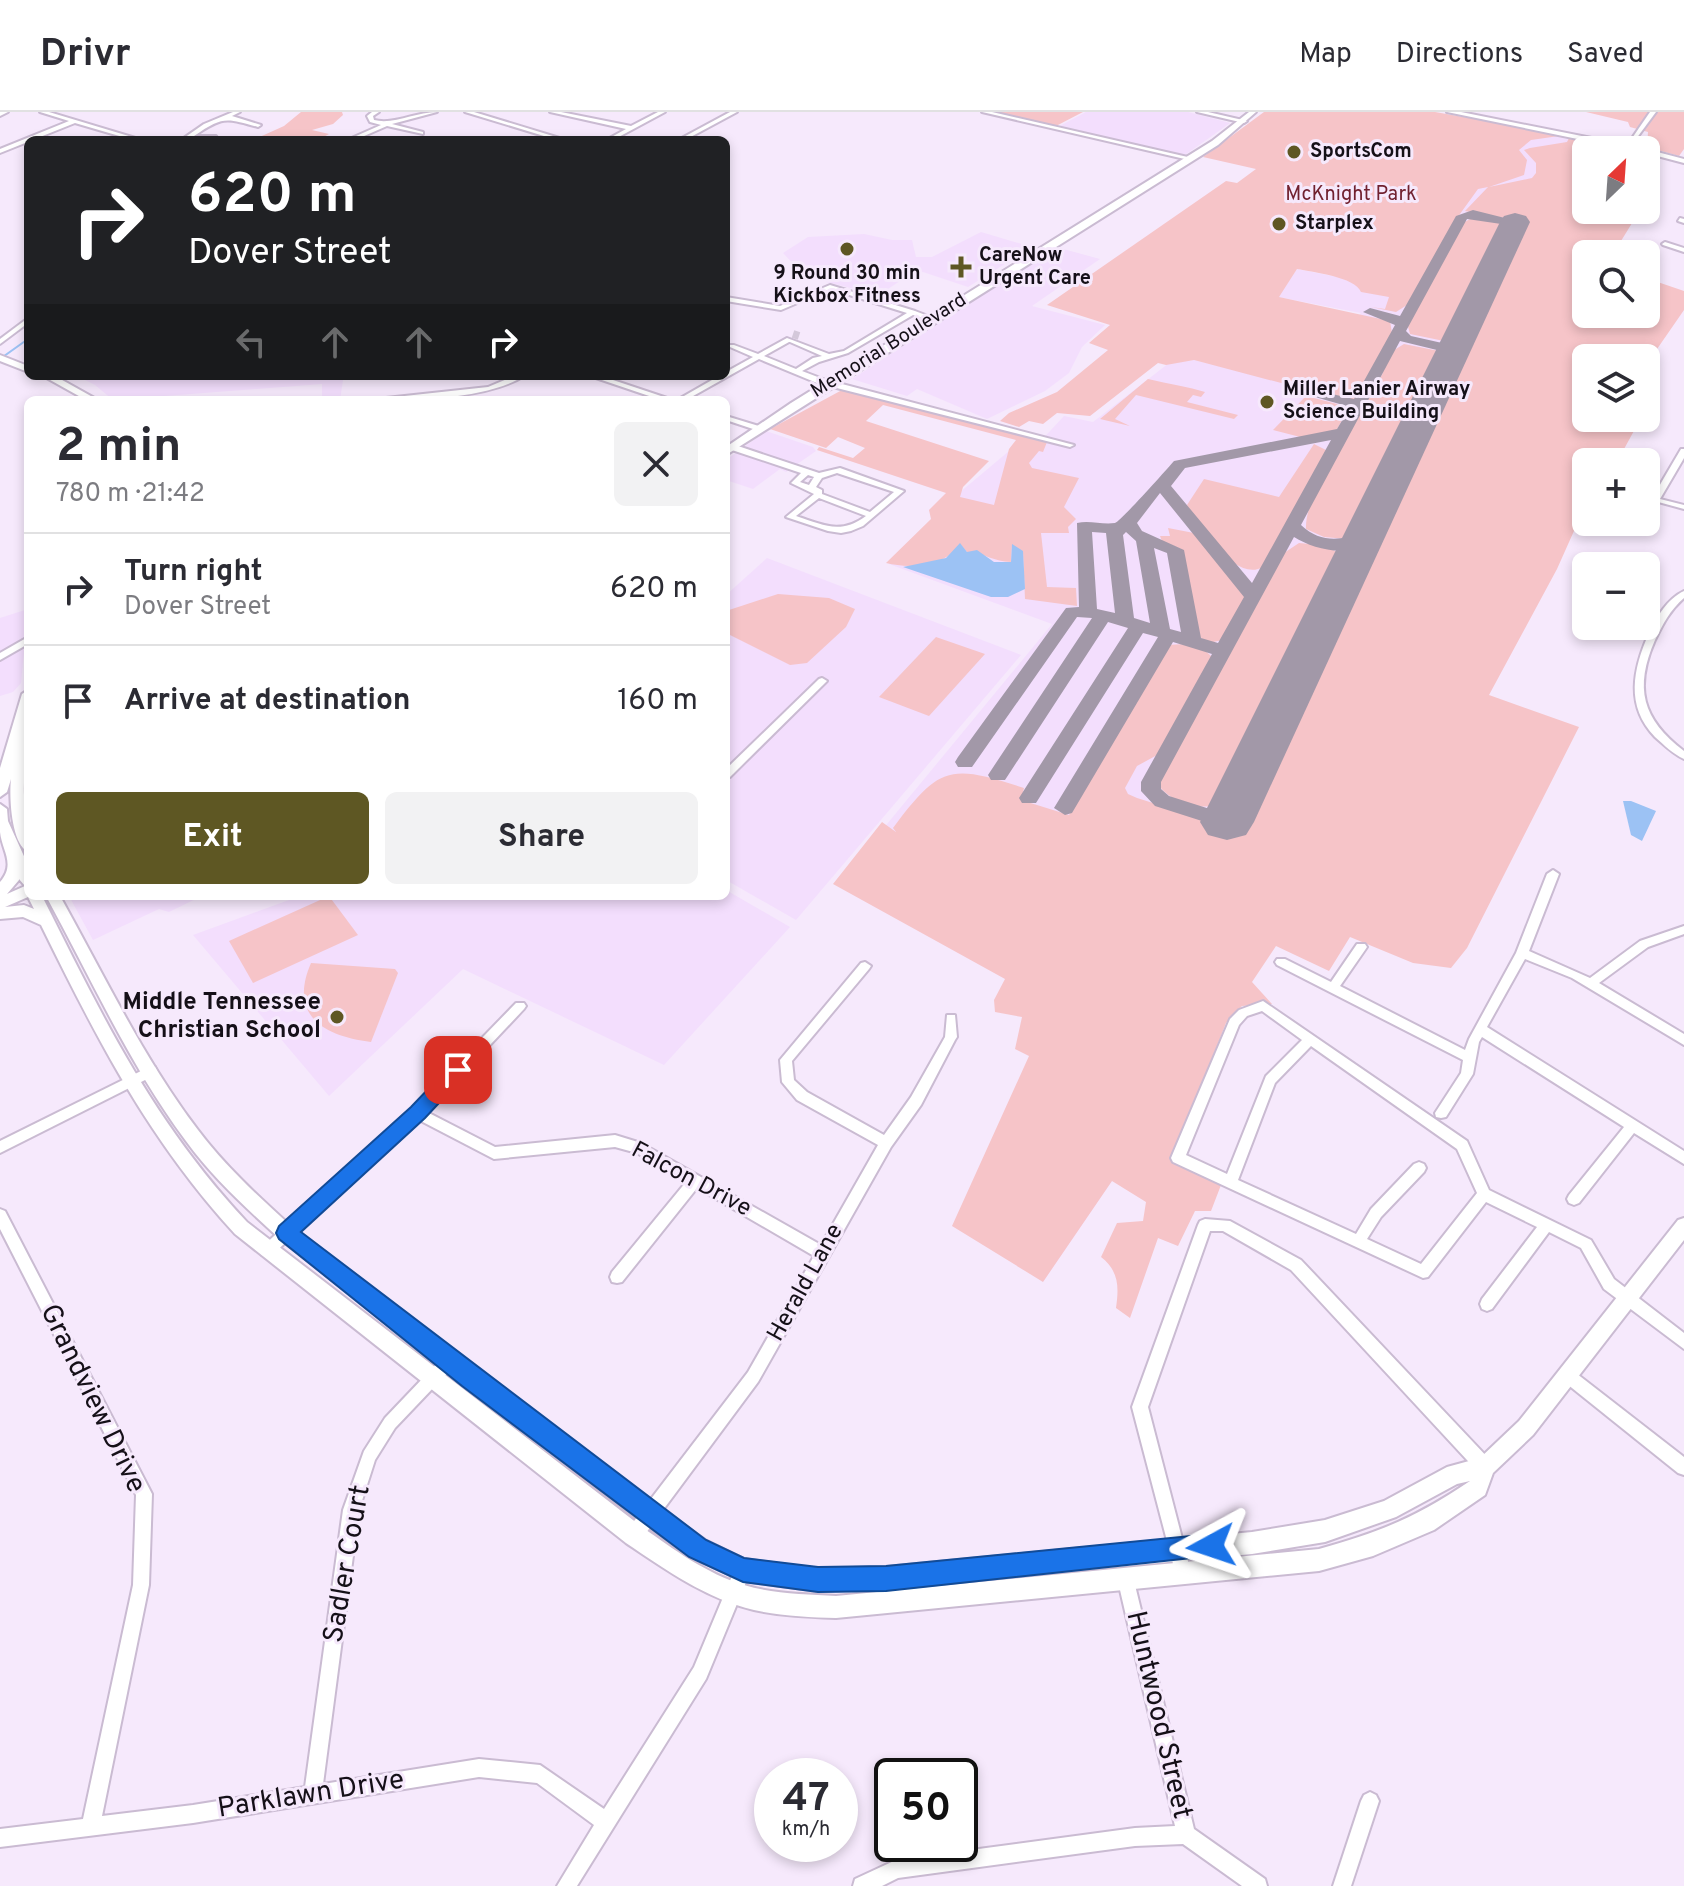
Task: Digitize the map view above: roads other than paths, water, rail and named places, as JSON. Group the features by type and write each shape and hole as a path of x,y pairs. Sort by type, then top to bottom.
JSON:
{"main road":[{"name":"Memorial Boulevard","path":"730,449 1189,158 1253,112"},
{"path":"1450,112 1576,136"},
{"path":"1660,154 1684,161"},
{"path":"4,354 24,361"},
{"path":"4,354 24,366"},
{"path":"56,380 86,396"},
{"path":"74,380 100,396"},
{"path":"0,792 24,708"},
{"path":"0,892 14,876 22,852 15,808 18,767 24,748"},
{"path":"0,809 22,852"},
{"path":"0,903 24,893"},
{"path":"39,900 56,919 191,1135 224,1175 286,1233 649,1514 697,1548 743,1570 818,1580 886,1578 1252,1543 1325,1531 1389,1510 1454,1474 1485,1467"},
{"path":"54,900 56,919 128,1082 202,1190 267,1251 634,1535 683,1568 733,1593 782,1604 836,1607 1319,1560 1373,1545 1426,1522 1478,1488 1485,1467 1526,1428 1684,1226"},
{"path":"56,919 63,900"},
{"path":"0,913 24,911 56,919"}],"street":[{"path":"43,112 126,136"},
{"path":"190,136 237,112"},
{"path":"376,112 371,119 421,133"},
{"path":"359,136 385,124 434,112"},
{"path":"468,112 540,136"},
{"path":"553,112 631,128"},
{"path":"616,136 662,112"},
{"path":"689,136 734,112"},
{"path":"985,112 1189,158"},
{"path":"1200,112 1244,121"},
{"path":"1635,136 1653,112"},
{"path":"226,116 258,125"},
{"path":"38,136 75,121"},
{"path":"0,151 24,141"},
{"path":"1665,244 1684,250"},
{"path":"730,300 781,308 830,287 933,319"},
{"path":"798,370 854,348 913,312"},
{"path":"4,354 24,326"},
{"path":"730,373 793,338 829,357"},
{"path":"798,370 766,352 734,345 757,357 832,382 1070,445"},
{"path":"423,396 489,389 510,380"},
{"path":"606,380 656,396"},
{"path":"688,396 718,380"},
{"path":"698,396 720,380"},
{"path":"489,389 495,396"},
{"path":"730,419 759,429"},
{"path":"730,450 819,476 837,470 900,491 854,530 840,533 790,517 814,492 819,476"},
{"path":"1684,451 1655,500 1684,507"},
{"path":"806,472 795,483 871,515"},
{"path":"1684,594 1664,613 1641,656 1636,684 1639,705 1647,720 1684,756"},
{"path":"0,657 24,642"},
{"path":"730,771 822,681"},
{"path":"1441,1113 1467,1074 1480,1029 1522,953 1553,874"},
{"path":"1591,983 1644,944 1684,930"},
{"path":"1333,988 1361,947"},
{"path":"1522,953 1591,983 1684,1040"},
{"path":"1281,962 1470,1058"},
{"path":"865,966 786,1060 788,1082 802,1096 886,1143"},
{"path":"267,1251 418,1113 520,1006"},
{"path":"1484,1194 1423,1272 1231,1180 1178,1158 1234,1022 1243,1013 1263,1006 1462,1145 1484,1194 1586,1244 1609,1284 1684,1342"},
{"name":"Herald Lane","path":"634,1535 753,1377 886,1143 916,1101 951,1037 951,1018"},
{"path":"1480,1029 1684,1158"},
{"path":"1231,1180 1270,1080 1310,1040"},
{"path":"0,1147 151,1071"},
{"name":"Falcon Drive","path":"418,1113 494,1153 615,1141 641,1149 822,1253"},
{"path":"1574,1199 1633,1125"},
{"path":"1359,1241 1376,1213 1419,1168"},
{"path":"617,1277 695,1180"},
{"name":"Grandview Drive","path":"0,1215 144,1494 141,1585 90,1828"},
{"path":"1487,1304 1547,1224"},
{"path":"1183,1573 1140,1407 1205,1225 1225,1225 1296,1265 1485,1467"},
{"name":"Sadler Court","path":"313,1795 351,1510 369,1456 390,1423 449,1361"},
{"path":"1567,1375 1684,1467"},
{"name":"Huntwood Street","path":"1120,1556 1186,1835 1258,1886"},
{"path":"566,1886 700,1673 743,1570"},
{"name":"Parklawn Drive","path":"0,1838 90,1828 479,1768 514,1768 540,1774 606,1822"},
{"path":"1342,1886 1370,1801"},
{"path":"862,1886 896,1869 1135,1837 1186,1835"}],"water":[{"path":"960,543 967,552 977,550 994,562 1011,562 1012,544 1023,551 1025,589 1008,597 991,597 903,567 946,558"},
{"path":"1623,801 1656,811 1642,841 1631,835"}],"waterway":[{"path":"0,359 24,342"}],"tunnel":[{"path":"793,334 799,336"}],"place":[{"name":"SportsCom","path":"1294,152"},
{"name":"Starplex","path":"1279,224"},
{"name":"9 Round 30 min Kickbox Fitness","path":"847,249"},
{"name":"CareNow Urgent Care","path":"961,267"},
{"name":"Miller Lanier Airway Science Building","path":"1267,402"},
{"name":"Middle Tennessee Christian School","path":"337,1017"}],"park label":[{"name":"McKnight Park","path":"1351,195"}]}
